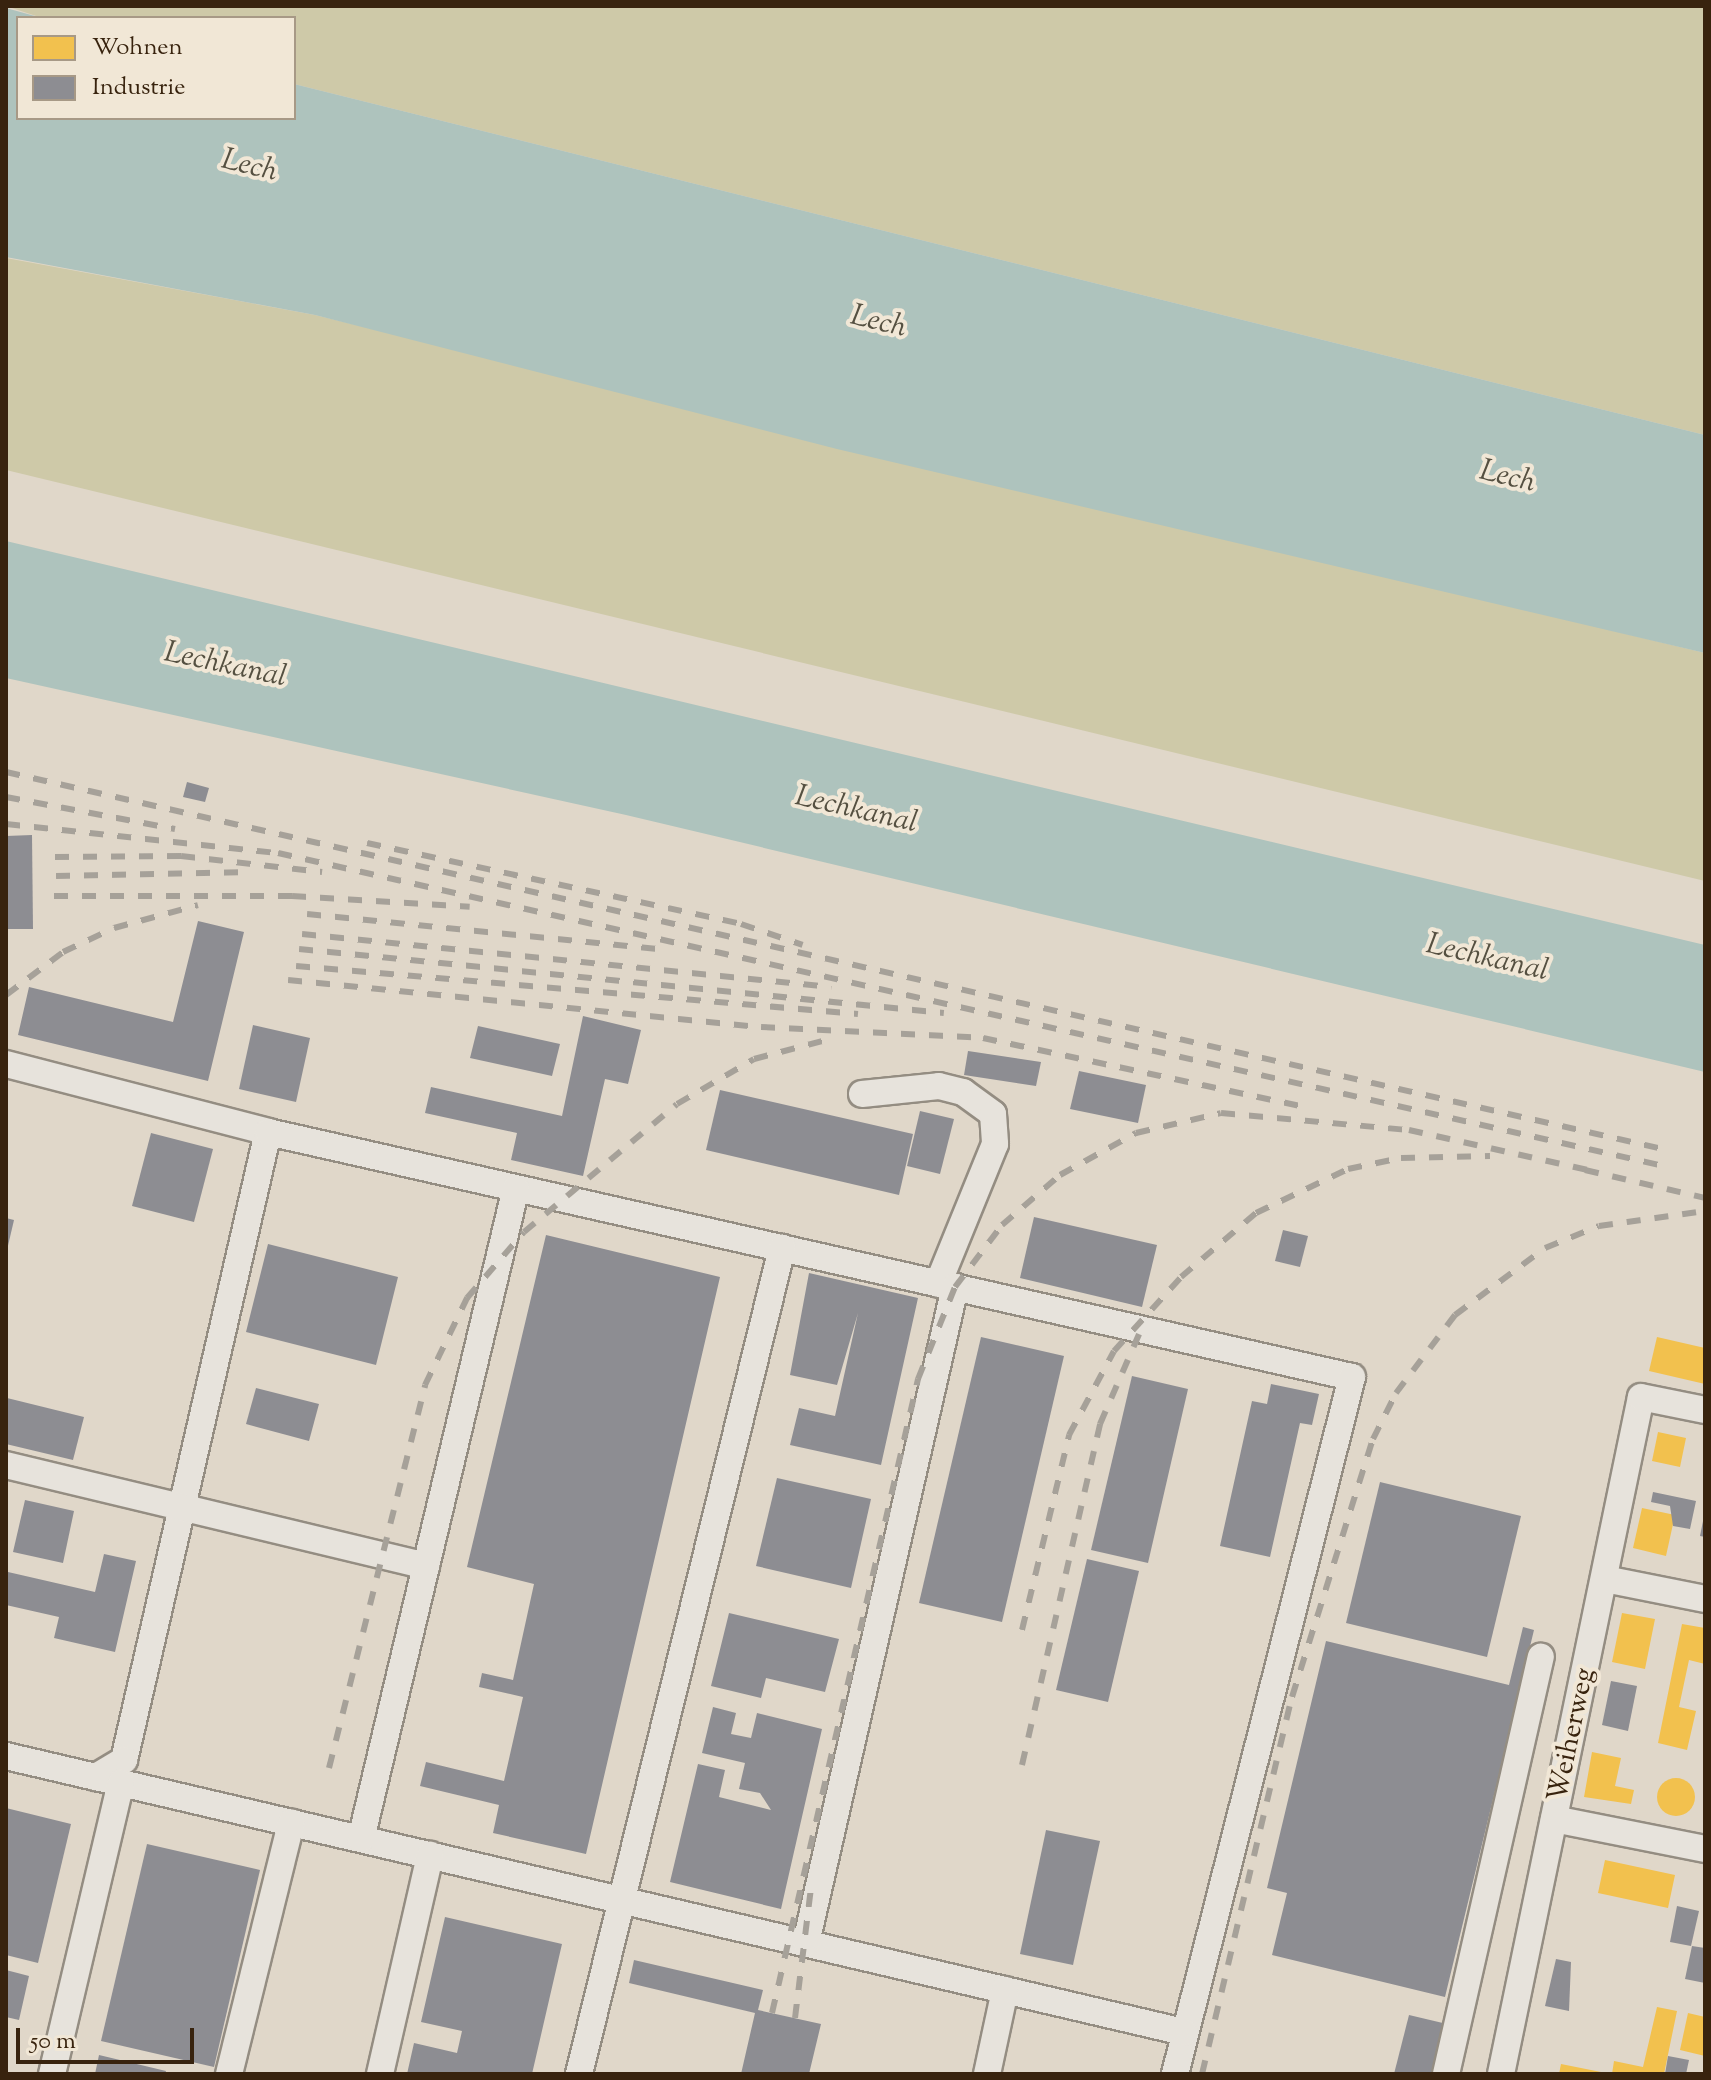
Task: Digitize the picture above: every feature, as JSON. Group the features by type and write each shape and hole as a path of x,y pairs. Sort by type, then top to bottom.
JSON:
{"street":[{"path":"6,1064 268,1132 1352,1377 1175,2074"},
{"path":"806,1943 947,1286 995,1144 993,1114 963,1092 939,1086 862,1094"},
{"path":"52,2074 108,1780 124,1760 268,1132"},
{"path":"361,1839 516,1188"},
{"path":"579,2074 782,1248"},
{"name":"Weiherweg","path":"1501,2074 1641,1397 1705,1410"},
{"path":"6,1465 426,1566"},
{"path":"1605,1579 1705,1599"},
{"path":"1446,2074 1541,1657"},
{"path":"6,1756 1184,2032"},
{"path":"1554,1819 1705,1849"},
{"path":"229,2074 291,1823"},
{"path":"380,2074 430,1855"},
{"path":"987,2074 1005,1990"}],"shaded area":[{"path":"6,6 1705,6 1705,435 296,84 296,16 36,16"},
{"path":"6,258 315,315 1705,653 1705,881 6,470"}],"water":[{"name":"Lech","path":"6,8 35,16 16,16 16,120 296,120 296,84 1705,435 1705,653 837,449 315,315 6,257"},
{"name":"Lechkanal","path":"6,541 1705,945 1705,1072 626,815 6,678"}],"building: Wohnen":[{"path":"1657,1337 1705,1348 1705,1384 1649,1371"},
{"path":"1658,1432 1686,1438 1680,1467 1652,1461"},
{"path":"1642,1508 1675,1515 1666,1556 1633,1548"},
{"path":"1622,1613 1655,1619 1645,1669 1612,1662"},
{"path":"1682,1624 1705,1628 1705,1664 1689,1660 1679,1707 1696,1711 1687,1750 1658,1743"},
{"path":"1592,1752 1621,1758 1615,1786 1634,1790 1631,1804 1584,1797"},
{"path":"1676,1778 1690,1783 1695,1797 1690,1811 1676,1816 1662,1811 1657,1797 1662,1783"},
{"path":"1605,1860 1675,1875 1668,1908 1598,1893"},
{"path":"1657,2007 1677,2011 1664,2074 1612,2074 1614,2061 1643,2067"},
{"path":"1688,2013 1705,2017 1705,2056 1680,2050"},
{"path":"1561,2064 1606,2073 1606,2074 1559,2074"}],"building: Industrie":[{"path":"187,782 209,788 205,802 183,797"},
{"path":"32,835 33,929 6,929 6,836"},
{"path":"198,921 244,932 208,1081 18,1035 29,987 173,1022"},
{"path":"583,1016 641,1030 628,1084 605,1079 583,1176 511,1160 517,1133 425,1113 431,1087 562,1116"},
{"path":"253,1025 310,1038 296,1102 239,1089"},
{"path":"478,1026 560,1044 552,1076 470,1058"},
{"path":"968,1051 1041,1062 1036,1086 964,1075"},
{"path":"1079,1071 1146,1085 1138,1123 1070,1109"},
{"path":"720,1090 913,1134 899,1195 706,1150"},
{"path":"920,1111 954,1119 940,1174 907,1166"},
{"path":"151,1133 213,1149 194,1222 132,1206"},
{"path":"1034,1217 1157,1245 1142,1307 1020,1278"},
{"path":"6,1218 14,1220 7,1250 6,1250"},
{"path":"1283,1230 1308,1236 1300,1267 1275,1261"},
{"path":"546,1235 720,1277 586,1854 493,1833 499,1805 420,1786 426,1762 504,1781 523,1697 479,1687 482,1673 513,1680 534,1584 467,1567"},
{"path":"268,1244 398,1277 376,1365 246,1332"},
{"path":"809,1273 918,1298 881,1465 790,1445 799,1408 835,1416 858,1313 837,1385 790,1375"},
{"path":"981,1337 1064,1356 1002,1622 919,1603"},
{"path":"1132,1376 1188,1389 1148,1563 1091,1550"},
{"path":"1271,1384 1319,1394 1312,1425 1300,1423 1270,1557 1220,1546 1252,1401 1267,1404"},
{"path":"256,1388 319,1404 309,1441 246,1424"},
{"path":"7,1398 84,1417 73,1460 6,1444"},
{"path":"777,1478 871,1499 851,1588 756,1566"},
{"path":"1380,1482 1521,1516 1487,1657 1346,1623"},
{"path":"1653,1492 1696,1501 1690,1529 1673,1526 1670,1506 1651,1502"},
{"path":"25,1500 74,1511 63,1563 13,1552"},
{"path":"1705,1516 1705,1537 1700,1536"},
{"path":"104,1554 136,1561 115,1652 54,1638 59,1617 6,1605 8,1572 95,1592"},
{"path":"1087,1559 1139,1571 1108,1702 1056,1690"},
{"path":"729,1613 839,1639 825,1692 766,1678 761,1698 711,1686"},
{"path":"1523,1627 1534,1630 1445,1997 1272,1955 1287,1893 1267,1888 1326,1641 1509,1685"},
{"path":"1611,1681 1637,1686 1628,1731 1602,1725"},
{"path":"713,1707 736,1713 731,1734 751,1738 757,1713 822,1729 781,1909 670,1882 698,1764 725,1770 719,1797 771,1810 760,1793 739,1789 745,1763 702,1753"},
{"path":"6,1808 71,1824 38,1963 6,1955"},
{"path":"1046,1830 1100,1841 1073,1965 1020,1954"},
{"path":"147,1844 260,1870 214,2067 101,2041"},
{"path":"1677,1906 1699,1911 1691,1946 1670,1942"},
{"path":"445,1917 562,1944 532,2074 407,2074 414,2043 457,2053 462,2031 421,2022"},
{"path":"1692,1946 1705,1948 1705,1983 1685,1979"},
{"path":"1556,1959 1571,1962 1569,2011 1545,2006"},
{"path":"634,1960 763,1990 758,2010 821,2024 809,2074 741,2074 755,2013 629,1983"},
{"path":"6,1970 29,1976 19,2020 6,2017"},
{"path":"1409,2015 1447,2024 1435,2074 1394,2074"},
{"path":"99,2055 166,2071 165,2074 95,2074"},
{"path":"1668,2056 1689,2060 1686,2074 1665,2074"}],"railway":[{"path":"6,772 1667,1150"},
{"path":"6,797 175,829"},
{"path":"6,824 278,853 1663,1166"},
{"path":"367,843 741,924 803,945"},
{"path":"55,857 181,856 322,872"},
{"path":"56,876 240,872"},
{"path":"54,896 292,896 470,907"},
{"path":"6,995 63,952 114,928 198,905"},
{"path":"307,914 665,950"},
{"path":"302,934 831,987"},
{"path":"299,949 944,1013"},
{"path":"296,966 858,1014"},
{"path":"288,980 761,1027 983,1038 1304,1107"},
{"path":"329,1768 425,1385 467,1298 524,1232 677,1104 754,1059 834,1038"},
{"path":"772,2013 918,1379 955,1287 1002,1225 1060,1175 1136,1133 1221,1113 1409,1130 1593,1171"},
{"path":"1022,1630 1069,1435 1114,1351 1181,1277 1256,1213 1348,1169 1401,1158 1490,1156"},
{"path":"1585,1170 1705,1198"},
{"path":"1202,2074 1292,1697 1373,1439 1396,1393 1455,1315 1545,1248 1599,1226 1705,1211"},
{"path":"1022,1765 1100,1424 1140,1332"},
{"path":"795,2018 811,1887"}]}
